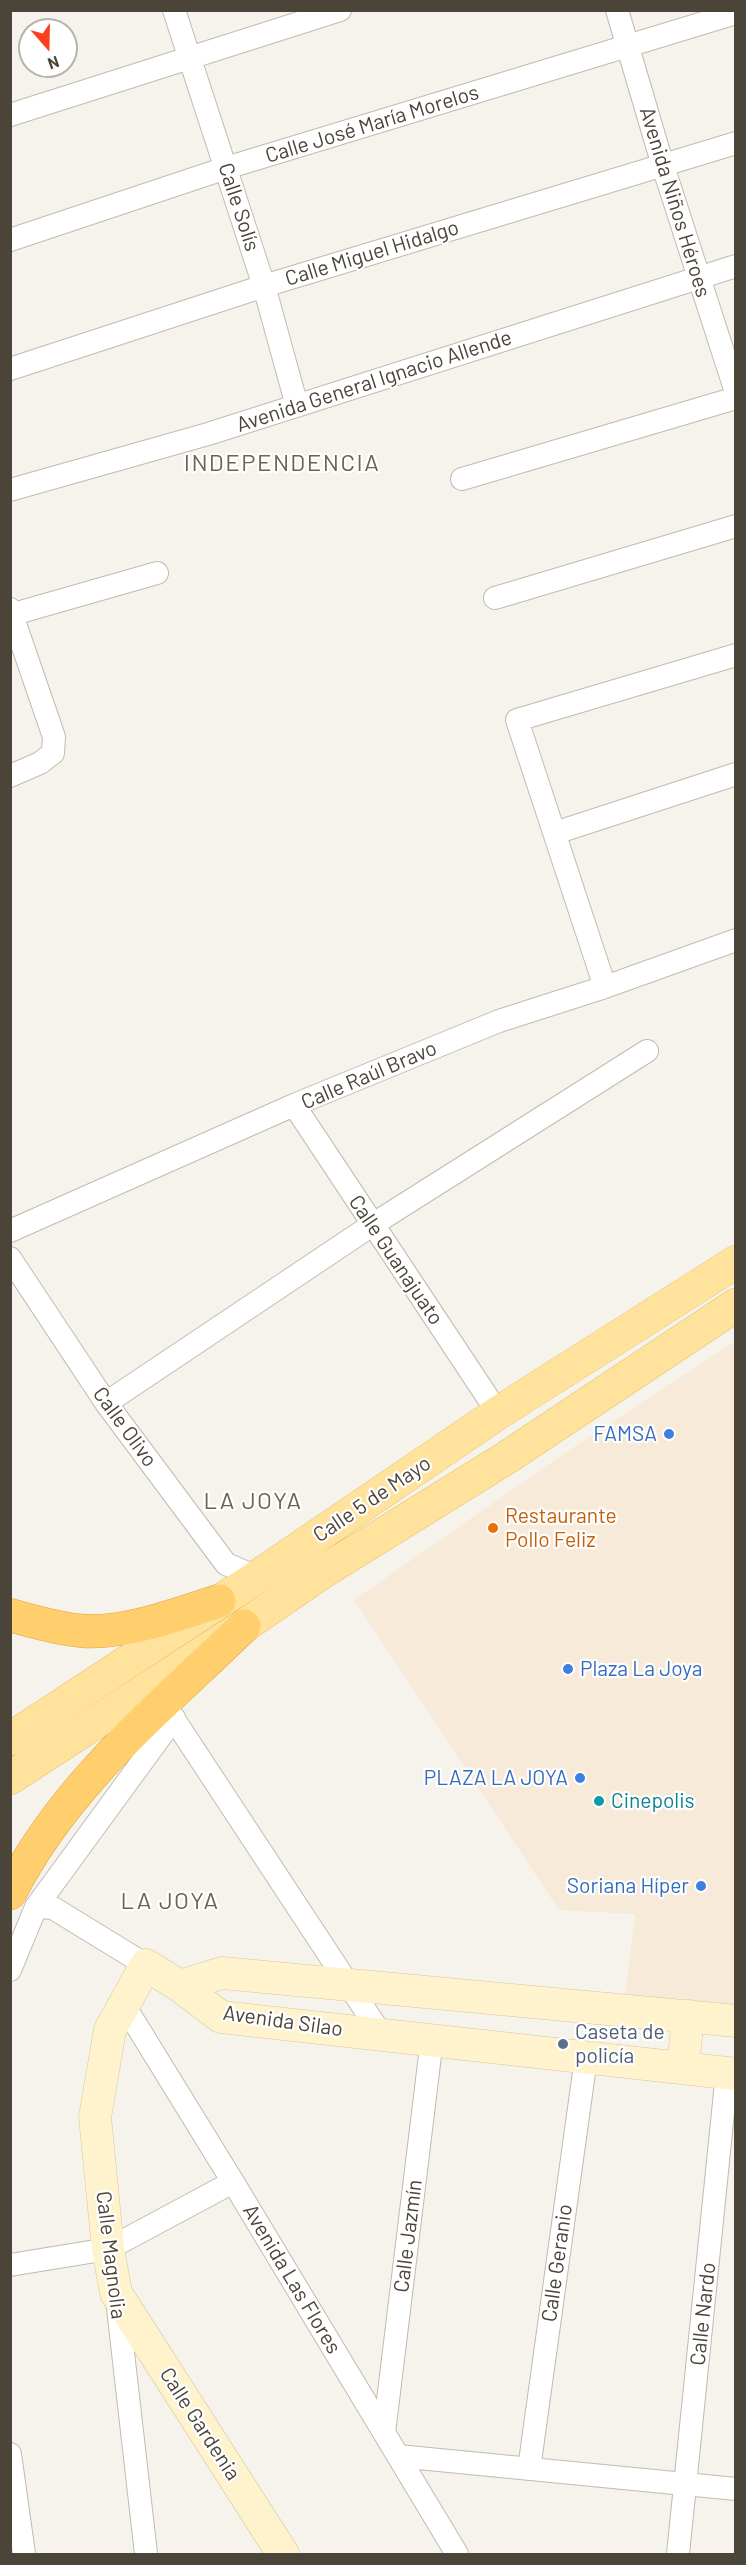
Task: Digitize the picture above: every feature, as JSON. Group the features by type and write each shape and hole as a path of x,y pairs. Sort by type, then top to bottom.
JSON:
{"highway":[{"path":"10,1615 43,1624 84,1631 129,1627 219,1601"},
{"path":"23,1900 46,1831 79,1789 169,1711 244,1626"}],"main road":[{"name":"Calle 5 de Mayo","path":"10,1739 257,1577 498,1413 735,1262"},
{"name":"Calle 5 de Mayo","path":"10,1778 244,1626 324,1571 506,1458 735,1305"}],"street":[{"name":"Calle Solís","path":"174,10 264,286 297,406"},
{"path":"10,115 340,10"},
{"name":"Avenida Niños Héroes","path":"617,10 663,166 735,392"},
{"name":"Calle José María Morelos","path":"10,240 226,168 735,13"},
{"name":"Calle Miguel Hidalgo","path":"10,369 264,286 735,143"},
{"name":"Avenida General Ignacio Allende","path":"10,490 297,406 735,266"},
{"path":"462,479 735,399"},
{"path":"495,598 735,526"},
{"path":"10,776 40,763 53,753 54,737 11,613 157,573"},
{"path":"605,987 517,720 735,654"},
{"path":"555,833 735,774"},
{"name":"Calle Raúl Bravo","path":"10,1231 294,1105 499,1021 605,987 735,940"},
{"path":"106,1403 372,1225 646,1051"},
{"name":"Calle Guanajuato","path":"294,1105 498,1413"},
{"name":"Calle Olivo","path":"10,1258 106,1403 226,1564 257,1577"},
{"path":"169,1711 352,1986 381,2034"},
{"path":"10,1970 23,1900 53,1908 180,1986"},
{"name":"Calle Magnolia","path":"146,1965 110,2030 95,2117 108,2249 116,2293 146,2554"},
{"name":"Avenida Silao","path":"180,1986 222,1973 735,2021"},
{"name":"Avenida Silao","path":"180,1986 221,2017 731,2074"},
{"name":"Avenida Las Flores","path":"124,2005 457,2554"},
{"path":"682,2068 688,2016"},
{"name":"Calle Jazmín","path":"384,2433 432,2039"},
{"name":"Calle Geranio","path":"529,2469 586,2058"},
{"name":"Calle Nardo","path":"678,2554 731,2074"},
{"path":"10,2265 108,2249 233,2182"},
{"name":"Calle Gardenia","path":"116,2293 284,2554"},
{"path":"10,2454 24,2554"},
{"path":"398,2456 735,2489"}],"shaded area":[{"name":"Plaza La Joya","path":"735,1341 735,2007 625,1995 635,1914 559,1910 354,1600 559,1457"}],"place":[{"name":"FAMSA","path":"669,1434"},
{"name":"Restaurante Pollo Feliz","path":"493,1528"},
{"name":"Plaza La Joya","path":"568,1669"},
{"name":"PLAZA LA JOYA","path":"580,1778"},
{"name":"Cinepolis","path":"599,1801"},
{"name":"Soriana Híper","path":"701,1886"},
{"name":"Caseta de policía","path":"563,2044"}],"district":[{"name":"INDEPENDENCIA","path":"282,463"},
{"name":"LA JOYA","path":"253,1501"},
{"name":"LA JOYA","path":"170,1901"}]}
